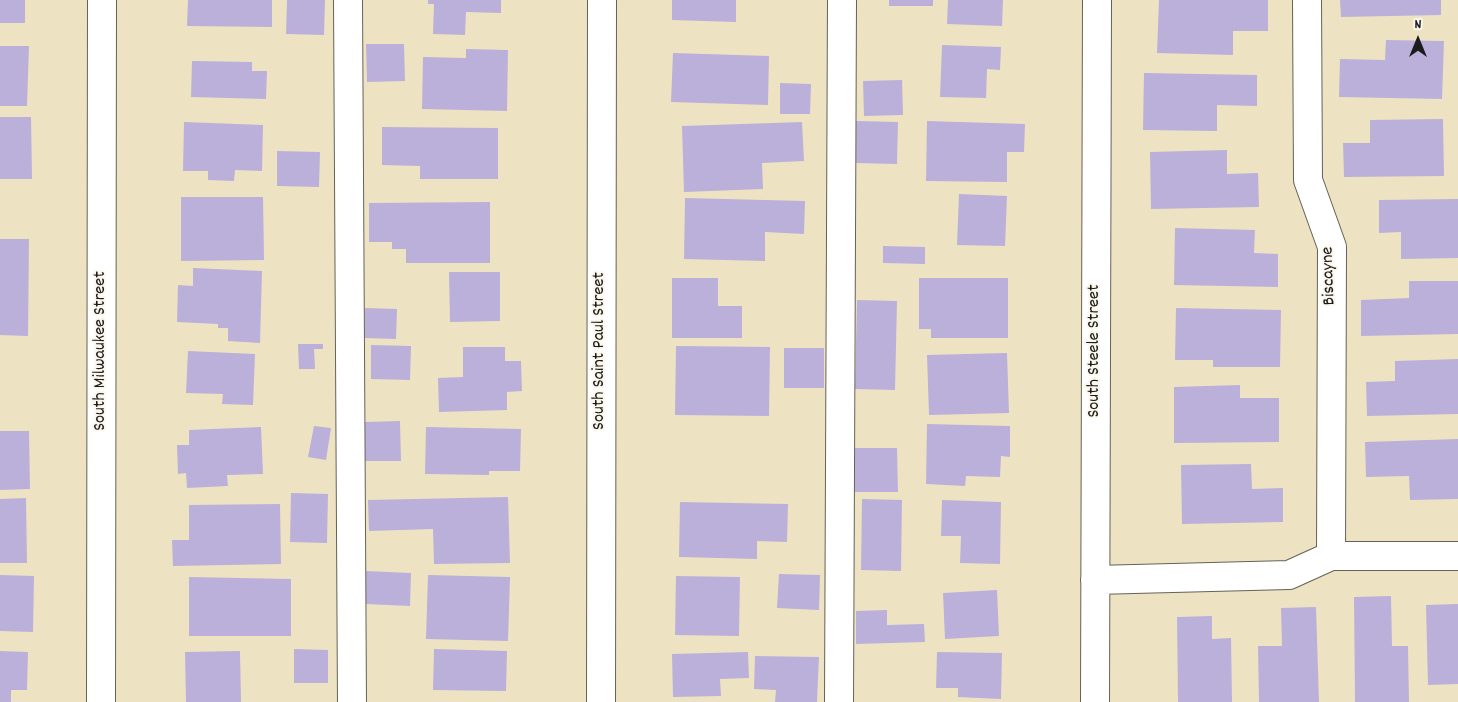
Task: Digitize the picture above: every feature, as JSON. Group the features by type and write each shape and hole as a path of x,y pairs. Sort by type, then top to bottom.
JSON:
{"street":[{"name":"South Milwaukee Street","path":"101,702 102,0"},
{"path":"348,0 352,702"},
{"name":"South Saint Paul Street","path":"601,702 602,0"},
{"path":"839,702 842,0"},
{"name":"South Steele Street","path":"1095,702 1097,0"},
{"name":"Biscayne","path":"1308,0 1308,180 1332,247 1331,556"},
{"path":"1095,580 1289,575 1331,556 1458,556"}],"building":[{"path":"0,0 25,0 25,23 0,23"},
{"path":"188,0 272,0 272,27 187,26"},
{"path":"287,0 325,0 324,35 286,34"},
{"path":"428,0 501,0 501,13 466,12 465,35 433,34 434,4 428,4"},
{"path":"672,0 736,0 736,22 672,20"},
{"path":"889,0 933,0 933,6 889,6"},
{"path":"948,0 1003,0 1002,26 947,24"},
{"path":"1159,0 1268,0 1268,31 1233,31 1233,55 1157,53"},
{"path":"1340,0 1441,0 1441,15 1341,17"},
{"path":"1386,40 1444,41 1442,99 1339,97 1340,59 1385,60"},
{"path":"366,44 404,44 405,81 367,82"},
{"path":"942,45 1001,47 1000,70 987,69 986,98 940,97"},
{"path":"0,46 29,46 27,106 0,106"},
{"path":"466,49 508,50 507,111 422,109 423,57 466,58"},
{"path":"673,53 769,56 768,105 671,102"},
{"path":"192,61 252,62 252,71 267,71 266,99 191,97"},
{"path":"1144,73 1257,75 1257,106 1217,105 1217,131 1143,130"},
{"path":"902,80 903,115 864,116 863,81"},
{"path":"780,83 811,84 810,114 780,114"},
{"path":"0,117 31,117 32,179 0,179"},
{"path":"1443,119 1444,176 1344,177 1343,143 1370,143 1370,120"},
{"path":"856,121 898,122 897,164 855,163"},
{"path":"927,121 1025,124 1024,152 1007,152 1007,182 926,181"},
{"path":"184,122 263,125 262,171 235,170 234,181 208,180 208,171 183,171"},
{"path":"802,122 804,161 762,163 763,189 684,192 682,126"},
{"path":"382,127 498,128 498,179 420,179 420,166 382,165"},
{"path":"1227,150 1227,174 1258,173 1259,207 1151,209 1150,152"},
{"path":"277,151 320,152 319,187 277,186"},
{"path":"959,194 1007,196 1005,246 957,245"},
{"path":"181,197 263,197 264,260 181,261"},
{"path":"685,198 805,201 804,234 765,232 765,261 684,259"},
{"path":"1458,199 1458,258 1401,259 1401,232 1379,233 1379,200"},
{"path":"490,202 490,263 406,263 406,249 392,249 392,242 369,242 369,203"},
{"path":"1175,228 1255,230 1254,253 1278,254 1278,287 1174,285"},
{"path":"0,239 29,239 28,336 0,335"},
{"path":"883,246 925,247 925,264 883,263"},
{"path":"193,268 262,271 260,343 228,341 228,328 218,328 218,324 177,322 178,285 193,286"},
{"path":"449,272 500,272 500,321 450,322"},
{"path":"672,278 718,278 718,306 742,306 742,338 672,338"},
{"path":"919,278 1008,278 1008,338 931,338 931,329 919,329"},
{"path":"1409,281 1458,281 1458,334 1361,336 1361,300 1409,298"},
{"path":"857,300 897,301 895,390 855,389"},
{"path":"365,308 397,309 396,339 365,338"},
{"path":"1176,308 1281,310 1280,367 1213,367 1213,360 1175,360"},
{"path":"298,344 323,344 323,349 314,349 315,369 299,369"},
{"path":"371,345 411,346 410,380 371,379"},
{"path":"676,346 770,347 769,416 675,415"},
{"path":"463,347 505,347 505,361 521,361 522,391 507,392 507,410 439,412 438,378 463,377"},
{"path":"784,348 824,348 824,388 784,388"},
{"path":"188,351 255,354 253,405 222,404 223,394 186,393"},
{"path":"1007,353 1009,413 929,415 927,355"},
{"path":"1458,359 1458,414 1367,416 1366,382 1395,381 1395,361"},
{"path":"1240,385 1240,398 1279,398 1279,442 1174,443 1174,387"},
{"path":"400,421 401,461 365,461 365,422"},
{"path":"927,424 1010,426 1010,457 1001,456 1000,477 966,476 965,486 926,484"},
{"path":"314,426 331,428 326,460 308,457"},
{"path":"261,427 263,474 227,475 228,486 187,488 186,473 178,474 177,445 189,445 189,430"},
{"path":"426,427 521,429 520,471 489,471 489,475 425,474"},
{"path":"0,431 29,431 30,489 0,490"},
{"path":"1458,439 1458,499 1410,500 1409,476 1366,477 1365,442"},
{"path":"855,448 897,448 898,492 855,492"},
{"path":"1251,464 1252,489 1283,488 1283,522 1182,524 1181,465"},
{"path":"291,493 328,494 327,543 290,542"},
{"path":"508,497 510,563 434,564 433,529 369,531 368,500"},
{"path":"26,498 27,563 0,563 0,499"},
{"path":"862,499 902,500 901,571 861,570"},
{"path":"942,500 1001,502 1000,564 960,563 961,536 941,536"},
{"path":"680,502 788,504 787,542 757,541 757,559 679,557"},
{"path":"280,504 281,564 173,566 172,540 189,540 189,505"},
{"path":"366,571 411,573 410,606 365,604"},
{"path":"779,574 820,575 819,610 777,608"},
{"path":"0,575 34,576 33,632 0,631"},
{"path":"428,575 510,577 508,641 426,639"},
{"path":"676,576 740,577 739,636 675,635"},
{"path":"189,577 291,579 291,636 189,636"},
{"path":"997,590 999,636 945,639 943,593"},
{"path":"1391,596 1392,646 1408,646 1409,702 1355,702 1354,597"},
{"path":"1458,604 1458,684 1428,685 1426,605"},
{"path":"1316,607 1319,702 1259,702 1258,646 1282,646 1281,608"},
{"path":"887,610 887,625 924,624 925,642 856,644 856,611"},
{"path":"1212,616 1212,639 1231,638 1232,702 1178,702 1177,617"},
{"path":"294,649 328,650 328,683 294,683"},
{"path":"434,649 507,651 506,691 433,690"},
{"path":"0,651 28,652 27,690 11,690 11,702 0,702"},
{"path":"240,651 241,702 186,702 185,652"},
{"path":"748,652 749,678 720,679 721,696 673,697 672,654"},
{"path":"937,652 1002,653 1001,699 958,697 958,688 936,688"},
{"path":"755,656 819,657 817,702 775,702 776,690 754,689"}]}
